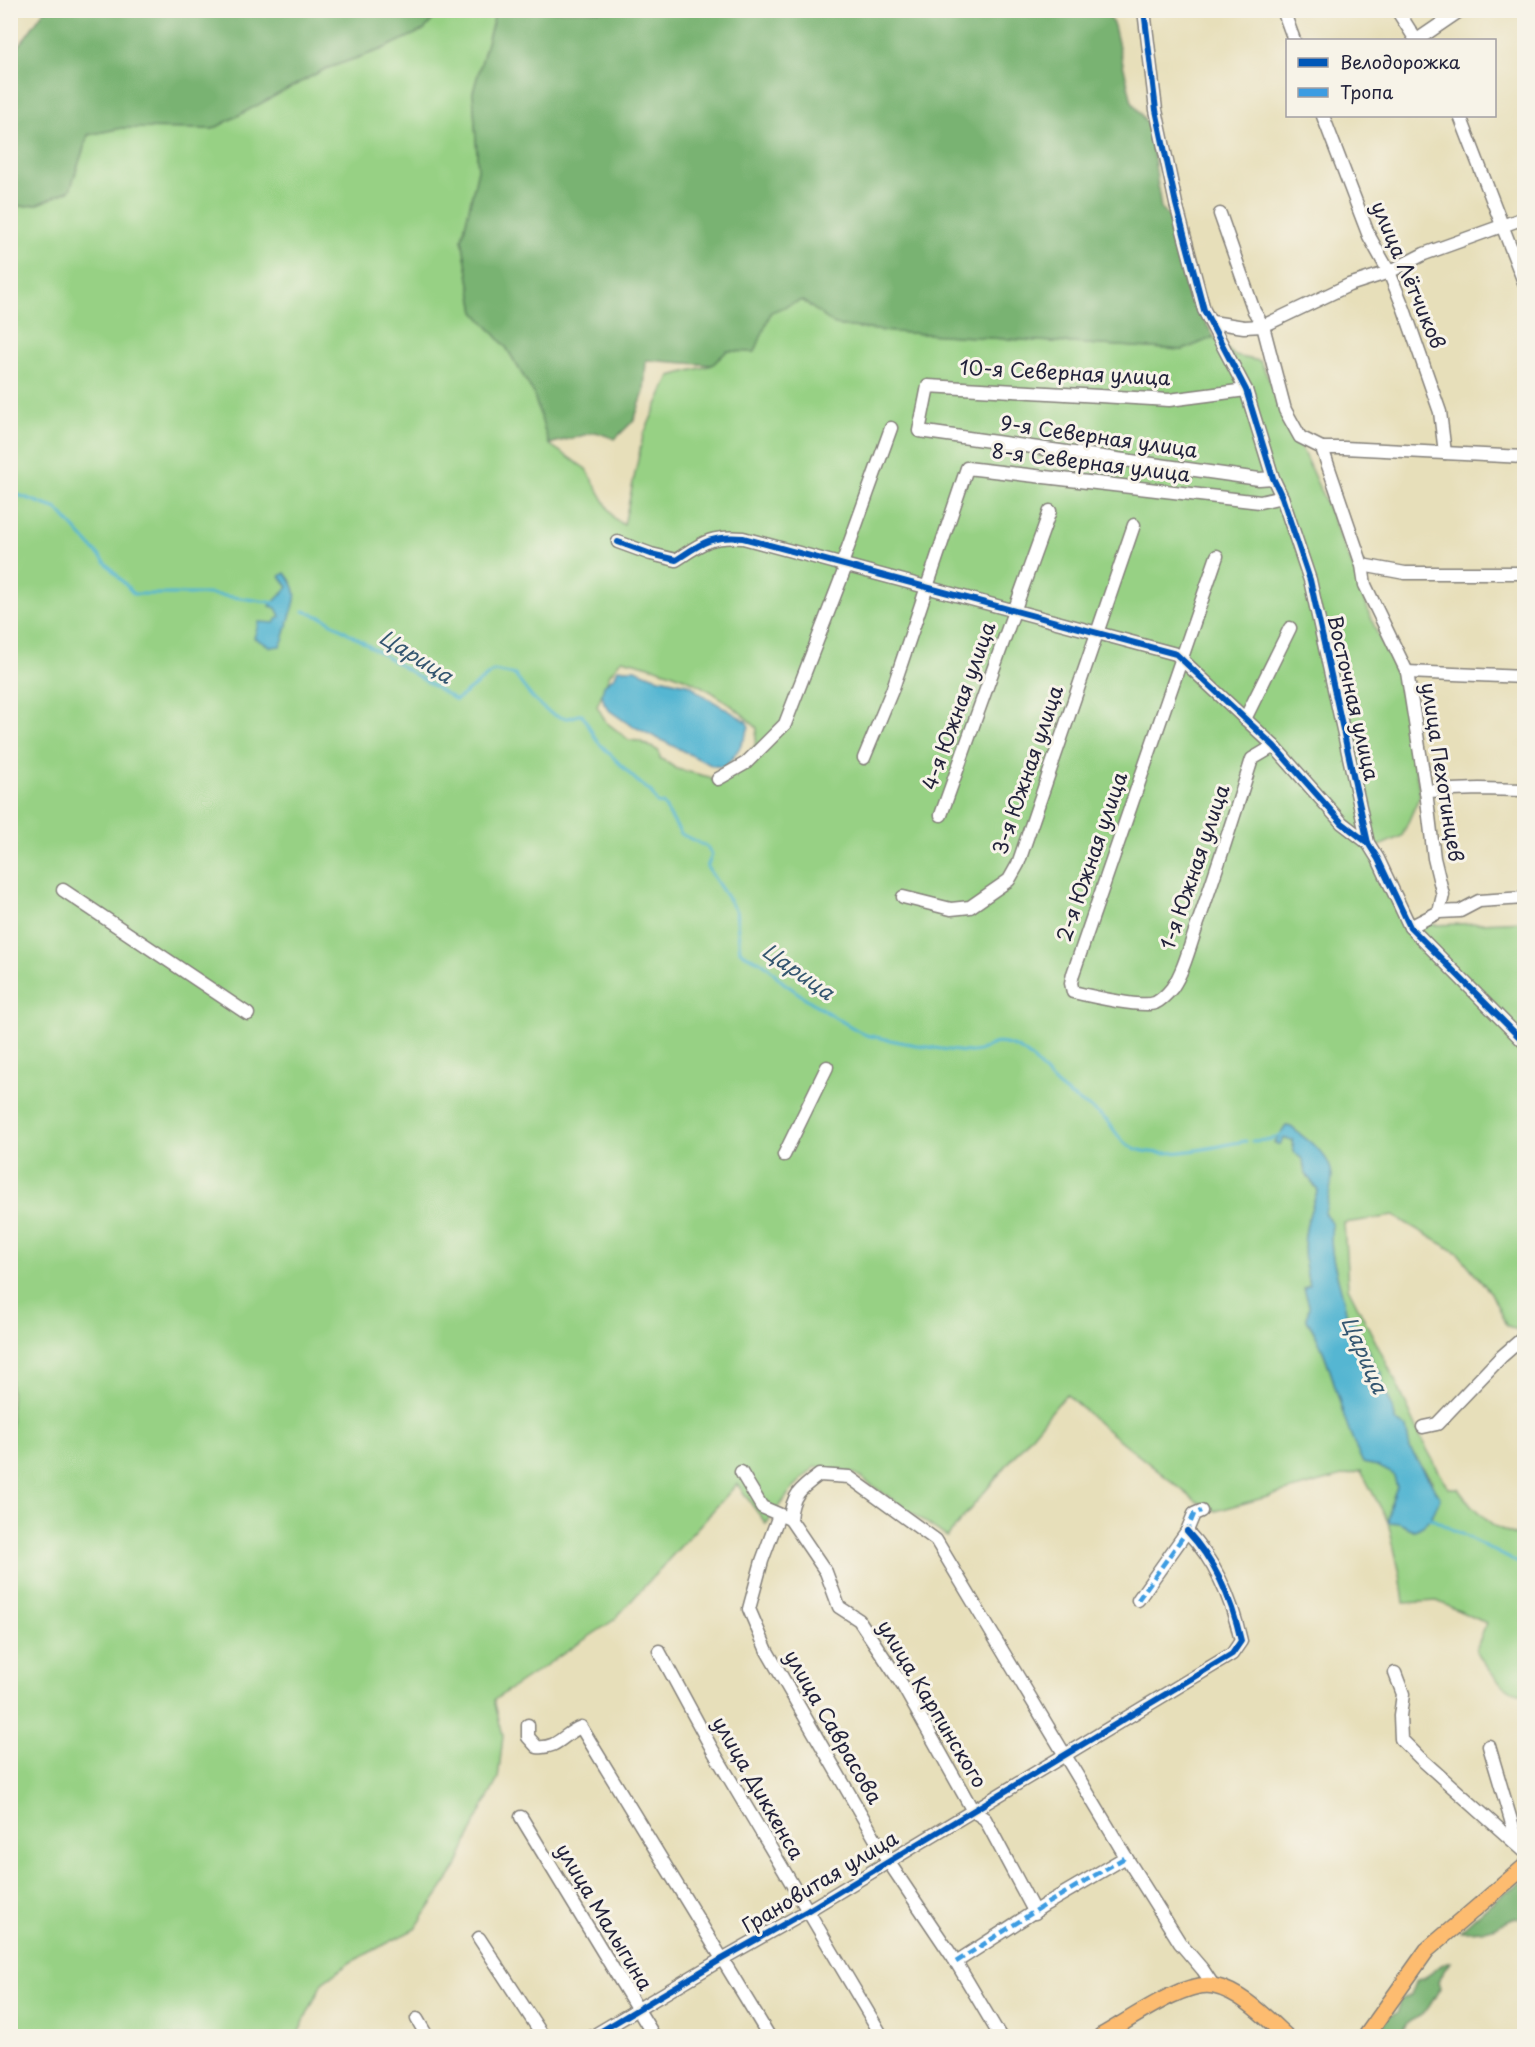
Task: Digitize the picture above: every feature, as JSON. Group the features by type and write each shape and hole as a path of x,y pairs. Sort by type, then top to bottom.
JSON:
{"main road":[{"path":"1366,2037 1427,1950 1524,1867"},
{"path":"1101,2037 1169,1997 1188,1988 1202,1985 1213,1985 1241,1998 1286,2037"}],"street":[{"name":"Восточная улица","path":"1144,10 1156,110 1176,204 1204,310 1245,390 1273,478 1282,497 1310,580 1368,843 1410,927 1524,1042"},
{"path":"1283,10 1294,39"},
{"path":"1397,10 1415,39"},
{"path":"1418,39 1461,10"},
{"name":"улица Лётчиков","path":"1323,117 1369,236 1389,272 1437,404 1445,453"},
{"path":"1460,117 1524,282"},
{"path":"1220,214 1254,311 1263,326 1285,410 1300,437 1322,448 1524,457"},
{"path":"1212,322 1244,327 1263,326 1349,285 1389,272 1424,254 1524,218"},
{"name":"10-я Северная улица","path":"920,431 928,386 1169,400 1245,390"},
{"path":"718,779 746,763 785,724 844,571 843,564 891,428"},
{"name":"9-я Северная улица","path":"920,431 1259,479 1273,478"},
{"name":"улица Пехотинцев","path":"1322,448 1362,565 1365,585 1407,672 1434,858 1443,895 1439,912"},
{"name":"8-я Северная улица","path":"927,586 967,468 1260,502 1282,497"},
{"name":"4-я Южная улица","path":"941,815 1050,512"},
{"name":"3-я Южная улица","path":"903,897 951,909 970,906 1009,880 1018,864 1134,525"},
{"path":"618,542 676,560 699,545 722,536 743,538 1176,654 1274,746 1342,823 1368,843"},
{"path":"1181,658 1217,556"},
{"path":"1362,565 1405,573 1524,573"},
{"path":"864,758 893,688 927,586"},
{"path":"1245,719 1290,628"},
{"name":"2-я Южная улица","path":"1154,1003 1144,1004 1073,992 1071,983 1181,658"},
{"path":"1407,672 1524,677"},
{"name":"1-я Южная улица","path":"1154,1003 1173,986 1186,957 1252,759 1274,746"},
{"path":"1426,791 1524,790"},
{"path":"63,890 248,1014"},
{"path":"1410,927 1439,912 1460,911 1479,901 1524,898"},
{"path":"784,1155 827,1067"},
{"path":"1423,1427 1437,1424 1501,1357 1524,1337"},
{"name":"улица Карпинского","path":"741,1472 762,1507 785,1517 826,1572 839,1607 859,1620 903,1686 973,1810 985,1819 1035,1913"},
{"name":"улица Саврасова","path":"1000,2037 956,1962 888,1861 767,1651 749,1609 762,1561 792,1503 802,1487 819,1474 849,1477 936,1540 1126,1857 1180,1943 1213,1985"},
{"path":"1138,1600 1187,1530 1194,1514 1201,1510"},
{"name":"Грановитая улица","path":"593,2037 637,2009 807,1911 1232,1654 1241,1641 1237,1622 1218,1574 1203,1548 1187,1530"},
{"name":"улица Диккенса","path":"659,1651 712,1749 882,2037"},
{"path":"1395,1672 1403,1694 1400,1716 1401,1739 1521,1847"},
{"path":"528,1725 528,1737 537,1748 547,1748 573,1731 582,1728 769,2037"},
{"path":"1489,1746 1521,1847"},
{"name":"улица Малыгина","path":"521,1817 654,2037"},
{"path":"956,1962 1046,1904 1126,1857"},
{"path":"479,1938 543,2037"},
{"path":"417,2019 427,2037"}],"green space":[{"path":"44,11 440,11 424,30 380,50 325,69 213,129 122,128 88,135 70,190 36,205 11,207 11,51 14,53"},
{"path":"440,11 496,11 473,92 478,170 462,239 475,312 506,347 533,392 549,444 586,469 614,518 624,525 643,436 670,376 712,365 727,351 754,352 771,311 802,300 835,325 894,332 1183,350 1214,337 1235,356 1260,361 1330,513 1371,619 1383,645 1398,668 1420,795 1402,836 1370,850 1406,918 1435,925 1524,921 1524,1333 1506,1325 1491,1293 1458,1253 1394,1216 1344,1223 1348,1287 1397,1384 1422,1440 1448,1488 1458,1488 1471,1505 1492,1525 1519,1537 1524,1529 1524,1694 1502,1684 1476,1650 1486,1623 1437,1601 1404,1603 1388,1522 1361,1471 1216,1511 1196,1501 1103,1427 1066,1394 947,1537 854,1473 815,1467 793,1488 766,1524 737,1484 614,1620 494,1700 503,1736 498,1779 476,1821 457,1867 415,1929 351,1962 322,1983 297,2036 11,2036 11,207 36,205 70,190 88,135 122,128 213,129 325,69 380,50 424,30","holes":["622,659 679,676 711,692 757,728 755,746 716,784 709,777 677,769 660,758 659,751 639,741 629,740 606,722 597,706 610,674","1286,1126 1291,1127 1303,1137 1325,1213 1332,1224 1333,1261 1347,1320 1355,1322 1375,1367 1382,1373 1382,1380 1393,1408 1395,1421 1406,1428 1410,1449 1432,1481 1414,1530 1399,1523 1390,1506 1397,1487 1393,1473 1378,1466 1363,1463 1348,1427 1324,1354 1307,1320 1309,1305 1304,1288 1309,1285 1304,1247 1309,1215 1318,1190 1305,1173 1303,1160 1294,1151 1293,1140 1284,1138 1275,1143"]},
{"path":"496,11 1107,11 1114,26 1132,102 1150,127 1161,209 1170,217 1185,286 1214,337 1183,350 894,332 835,325 802,300 771,312 755,352 727,351 712,365 646,360 644,392 634,420 615,439 596,432 549,444 533,392 506,347 475,312 462,239 478,170 473,92"},
{"path":"1524,1881 1524,1918 1515,1918 1489,1929 1460,1931 1498,1897"},
{"path":"1447,1962 1451,1962 1438,1981 1440,1988 1424,2013 1405,2026 1401,2036 1376,2036 1389,2016 1398,2013 1399,2000 1411,1995 1417,1980"}],"water":[{"path":"285,573 294,586 295,603 282,643 280,646 271,647 254,638 259,622 274,623 280,616 276,608 270,606 288,587 280,576"},
{"path":"618,669 635,669 655,677 691,685 699,693 746,721 749,727 747,733 733,758 725,767 713,766 629,724 610,711 604,703 602,694 604,685 615,676"},
{"path":"1286,1126 1291,1127 1316,1147 1327,1160 1332,1180 1325,1213 1332,1224 1333,1261 1347,1319 1355,1322 1375,1367 1382,1373 1382,1380 1393,1408 1395,1421 1406,1428 1410,1449 1440,1497 1428,1521 1414,1530 1399,1523 1388,1522 1390,1506 1397,1487 1393,1474 1378,1466 1363,1463 1347,1425 1325,1356 1307,1320 1309,1305 1304,1288 1309,1285 1304,1247 1309,1215 1318,1190 1305,1173 1303,1160 1294,1152 1293,1140 1284,1138 1280,1145 1274,1143"}],"waterway":[{"name":"Царица","path":"10,492 57,509 134,594 210,594 276,603"},
{"name":"Царица","path":"304,611 324,618 456,700 494,671 515,675 538,703 553,714 569,718 582,714 597,741 651,792 657,803 663,804 681,834 707,847 712,855 707,867 736,911 740,951 770,968 781,981 824,1011 866,1035 970,1052 976,1052 997,1043 1012,1046 1026,1053 1054,1083 1100,1115 1122,1141 1137,1149 1167,1153 1184,1152 1246,1141"},
{"name":"Царица","path":"1252,1141 1270,1140 1282,1134"},
{"name":"Царица","path":"1428,1517 1524,1566"}],"marked path":[{"path":"1138,1600 1187,1531 1194,1514 1201,1511"},
{"path":"956,1962 1046,1904 1126,1857"}],"cycle path":[{"path":"1144,10 1156,110 1176,204 1204,310 1246,390 1273,478 1282,497 1310,580 1368,843 1410,927 1524,1042"},
{"path":"618,542 676,560 707,541 732,537 743,538 1176,654 1274,746 1342,823 1368,843"},
{"path":"593,2036 807,1911 1232,1654 1241,1641 1233,1611 1214,1568 1187,1531"}]}
